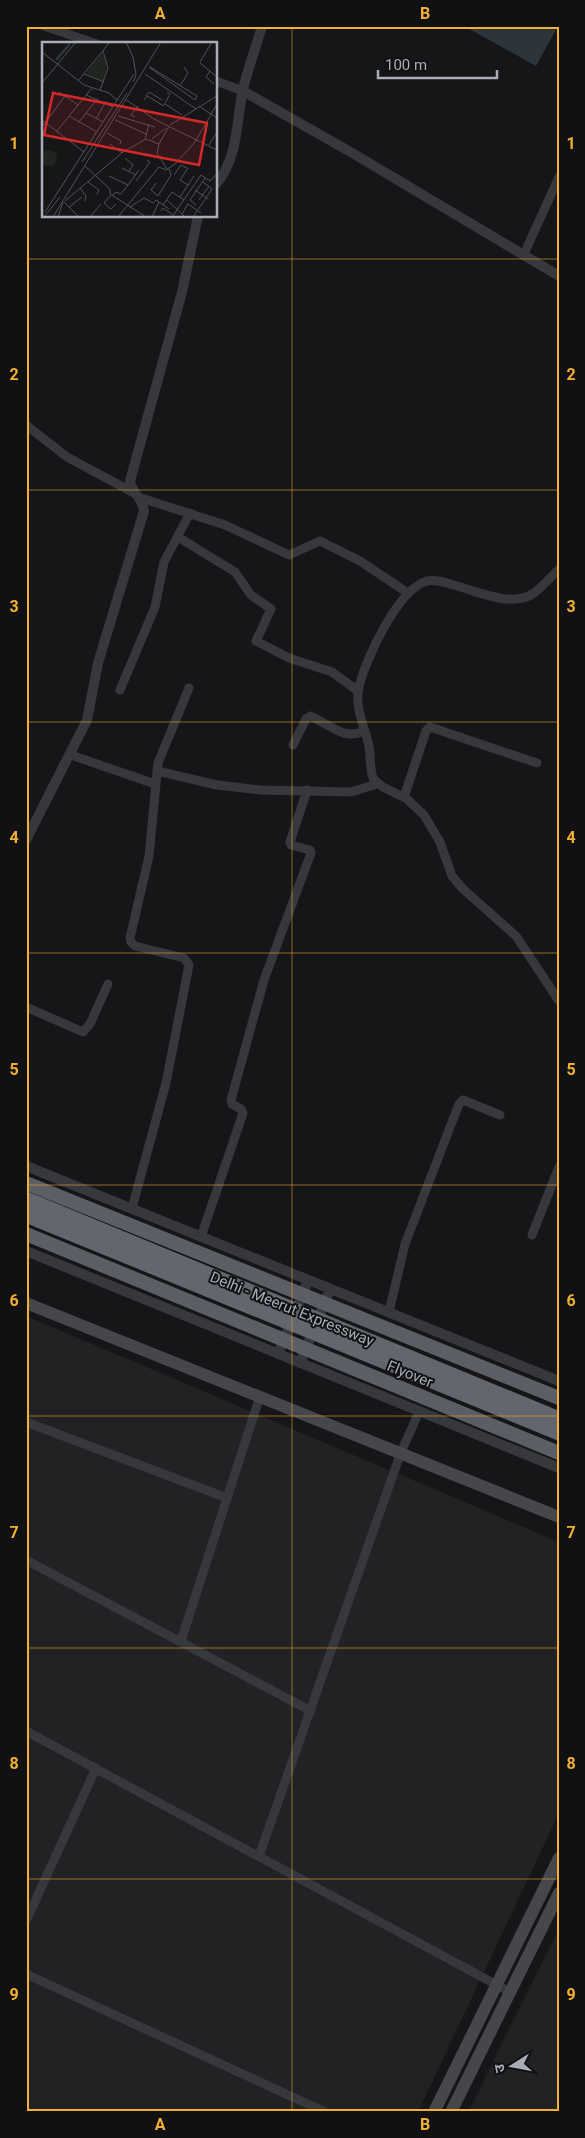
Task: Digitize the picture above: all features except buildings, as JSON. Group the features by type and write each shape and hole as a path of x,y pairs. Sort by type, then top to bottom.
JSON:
{"highway":[{"path":"26,1183 559,1398"},
{"name":"Delhi - Meerut Expressway","path":"26,1200 279,1312"},
{"name":"Delhi - Meerut Expressway","path":"26,1215 559,1419"},
{"name":"Flyover","path":"26,1234 559,1453"},
{"name":"Delhi - Meerut Expressway","path":"327,1331 559,1433"}],"main road":[{"path":"26,1303 559,1517"},
{"path":"434,2112 559,1858"},
{"path":"451,2112 559,1893"},
{"path":"451,2077 464,2084"}],"street":[{"path":"44,26 91,42"},
{"path":"218,180 237,138 243,91 262,26"},
{"path":"218,82 243,91 559,276"},
{"path":"524,254 559,177"},
{"path":"26,840 71,755 87,720 100,655 144,511 142,502 136,495 130,481 182,292 198,218"},
{"path":"26,425 67,457 136,495 225,525 289,555 320,542 360,561 408,593"},
{"path":"120,690 155,607 164,562 190,513"},
{"path":"178,537 235,572 251,595 271,609 256,641 289,658 332,672 358,691"},
{"path":"559,569 534,593 516,599 495,596 433,581 423,583 408,593 389,618 358,691 360,716 373,776 377,784 404,797 417,807 430,824 440,842 452,876 463,889 516,936 559,1001"},
{"path":"132,1208 166,1083 189,965 184,958 135,946 131,942 149,856 157,771 165,743 188,688"},
{"path":"293,745 306,719 310,716 346,735 355,735 364,731"},
{"path":"404,797 426,731 430,727 537,763"},
{"path":"71,755 155,784"},
{"path":"157,771 238,788 351,792 377,784"},
{"path":"201,1237 243,1113 242,1109 232,1104 231,1100 264,980 310,853 310,850 291,845 290,842 307,790"},
{"path":"26,1007 83,1032 90,1024 108,984"},
{"path":"389,1312 405,1244 459,1104 463,1100 469,1101 500,1115"},
{"path":"26,1166 559,1381"},
{"path":"532,1235 559,1167"},
{"path":"26,1251 559,1468"},
{"path":"278,1354 308,1280"},
{"path":"300,1363 330,1289"},
{"path":"181,1641 260,1396"},
{"path":"259,1856 401,1452 419,1412"},
{"path":"26,1422 227,1498"},
{"path":"26,1560 311,1711"},
{"path":"26,1731 510,1992"},
{"path":"26,1921 96,1768"},
{"path":"26,1974 325,2112"}],"shaded area":[{"path":"464,26 558,26 536,66"},
{"path":"26,1316 559,1542 559,1813 418,2112 26,2112"},
{"path":"559,1929 559,2112 468,2112"}]}
